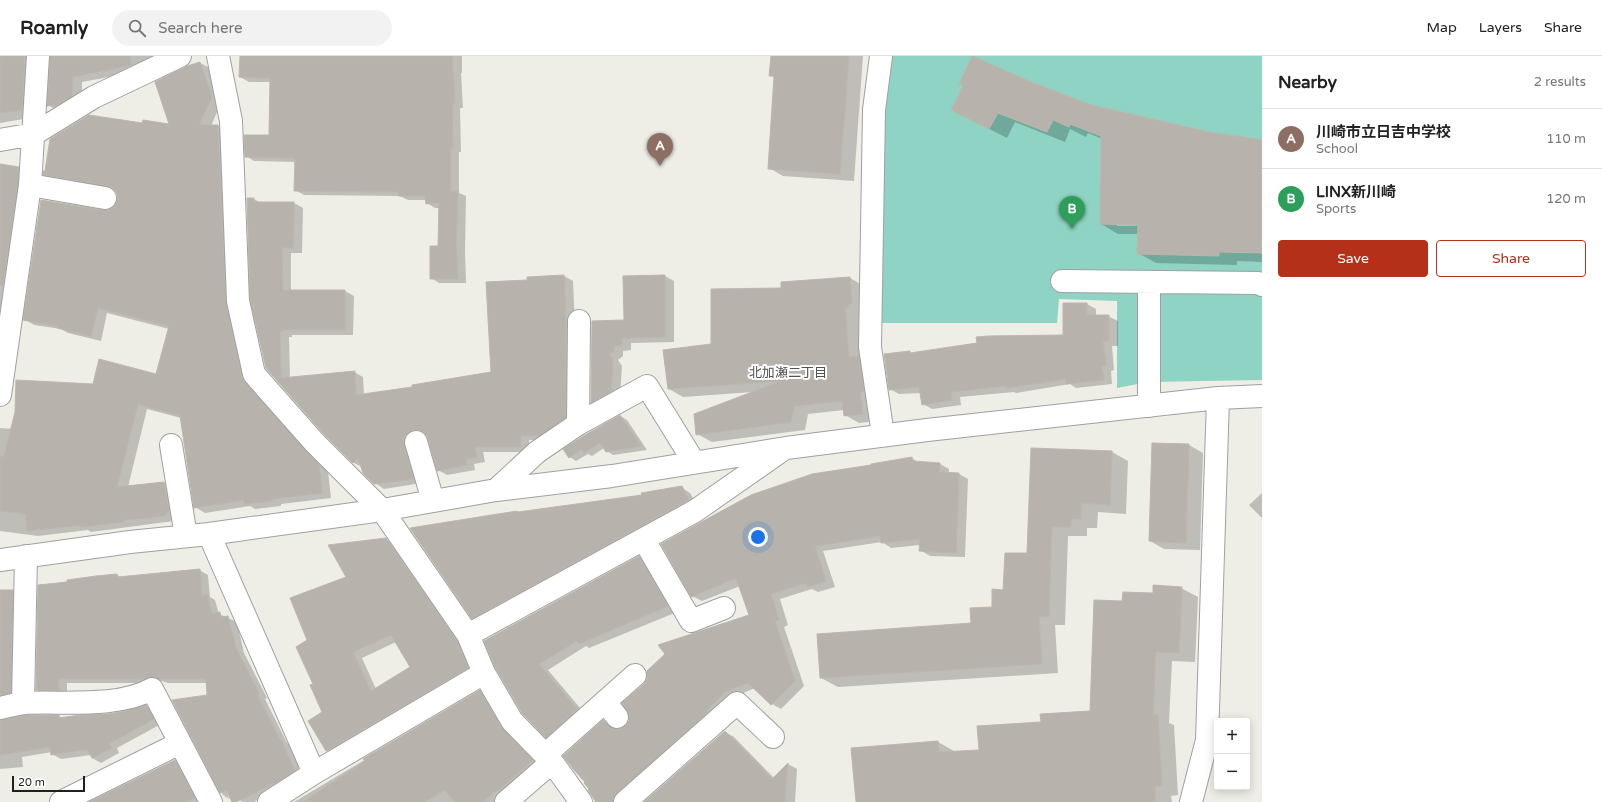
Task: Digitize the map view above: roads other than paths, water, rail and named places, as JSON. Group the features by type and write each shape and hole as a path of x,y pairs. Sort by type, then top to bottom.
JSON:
{"street":[{"path":"0,395 30,185 38,56"},
{"path":"0,140 34,134 94,97 180,56"},
{"path":"218,56 231,121 238,301 254,374 314,442 382,510 468,635 484,673 512,721 549,758 581,802"},
{"path":"881,56 874,110 870,347 883,435"},
{"path":"30,185 105,198"},
{"path":"1062,281 1262,285"},
{"path":"1149,282 1149,406"},
{"path":"578,424 579,321"},
{"path":"496,490 537,452 578,424 647,386 694,462"},
{"path":"0,560 209,534 382,510 496,490 612,476 786,448 883,435 1218,398 1262,396"},
{"path":"1191,802 1207,740 1218,398"},
{"path":"416,442 433,501"},
{"path":"172,445 186,536"},
{"path":"468,635 695,511 786,448"},
{"path":"209,534 314,773"},
{"path":"644,540 691,621 724,608"},
{"path":"23,703 26,556"},
{"path":"269,802 314,773 484,673"},
{"path":"506,802 549,758 611,710 635,675"},
{"path":"0,708 23,703 118,700 143,694 152,689 211,802"},
{"path":"625,802 737,703 773,737"},
{"path":"61,802 180,743"}],"place":[{"name":"川崎市立日吉中学校","path":"660,166"},
{"name":"LINX新川崎","path":"1072,229"}],"district":[{"name":"北加瀬二丁目","path":"788,373"}]}
